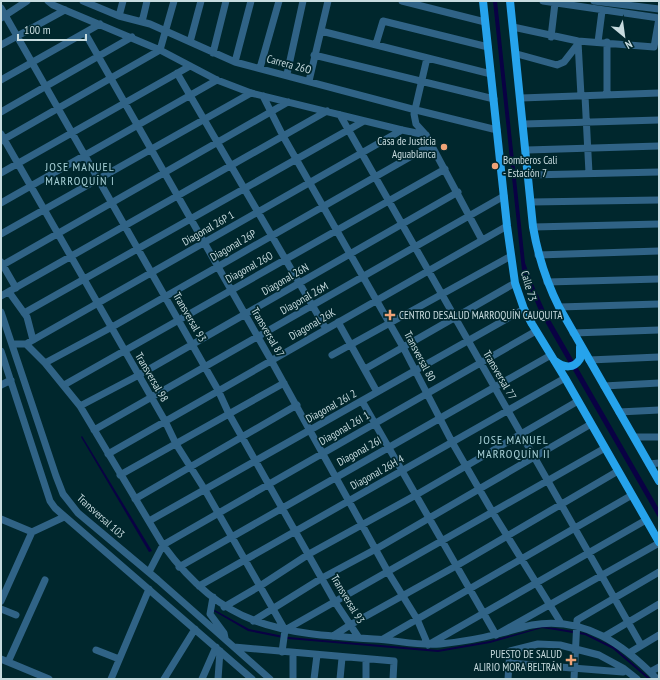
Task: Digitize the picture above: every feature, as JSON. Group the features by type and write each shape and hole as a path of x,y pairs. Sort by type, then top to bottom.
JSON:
{"main road":[{"name":"Calle 73","path":"483,1 507,226 516,283 524,309 659,542"},
{"name":"Calle 73","path":"510,1 517,54 533,227 538,255 547,282 580,344 585,360 604,386 659,481"},
{"path":"553,358 565,367 575,365 585,360"}],"street":[{"path":"3,17 27,1"},
{"path":"48,1 65,10 160,50 217,80 251,93 426,135"},
{"name":"Carrera 26O","path":"83,1 96,4 119,16 142,22 166,31 235,62 286,74 414,110 497,130"},
{"path":"119,16 122,1"},
{"path":"142,22 147,1"},
{"path":"2,138 160,50 174,1"},
{"path":"190,42 201,1"},
{"path":"213,53 226,1"},
{"path":"235,62 251,1"},
{"path":"260,68 279,1"},
{"path":"286,74 303,1"},
{"path":"309,81 328,1"},
{"path":"402,1 485,22"},
{"path":"513,27 578,43 606,42 654,47 659,18 602,11 543,1"},
{"path":"594,1 644,4 659,9"},
{"path":"552,36 555,3"},
{"name":"Transversal 93","path":"1,8 3,17 17,36 138,250 152,272 218,390 228,414 241,437 335,602 359,638"},
{"path":"1,45 65,10"},
{"path":"598,42 602,11"},
{"path":"376,44 383,21 488,47"},
{"path":"1,80 100,24"},
{"path":"321,31 491,74"},
{"name":"Transversal 87","path":"85,33 297,405 309,431 388,572 417,619 428,645"},
{"path":"1,112 132,37"},
{"path":"606,42 607,95"},
{"path":"517,54 558,65 561,64 578,43"},
{"path":"578,43 586,122 589,173"},
{"path":"314,55 494,99"},
{"path":"427,58 414,110 416,124 426,135 458,192 482,240"},
{"path":"1,173 190,66"},
{"path":"177,73 326,328"},
{"path":"1,203 217,80"},
{"path":"1,234 251,93"},
{"path":"521,98 659,93"},
{"name":"Transversal 80","path":"263,96 309,183 403,347 452,442 480,488 493,513 561,624"},
{"path":"33,340 30,326 12,290 2,264 288,102"},
{"path":"1,296 327,111"},
{"name":"Transversal 77","path":"340,115 641,645"},
{"path":"524,124 659,120"},
{"path":"24,313 85,280 364,121"},
{"name":"Diagonal 26P 1","path":"26,344 402,130"},
{"name":"Transversal 98","path":"2,138 112,327 152,397 176,444 232,537 285,632"},
{"name":"Diagonal 26P","path":"45,363 112,327 431,145"},
{"path":"526,150 659,146"},
{"name":"Diagonal 26O","path":"64,385 445,169"},
{"path":"529,175 659,172"},
{"name":"Diagonal 26N","path":"80,406 139,375 458,192"},
{"name":"Diagonal 26M","path":"94,430 504,196"},
{"path":"531,202 659,200"},
{"path":"533,227 659,224"},
{"name":"Diagonal 26K","path":"108,454 326,328 507,226"},
{"path":"538,255 659,251"},
{"path":"332,355 441,293 511,256"},
{"path":"547,282 659,279"},
{"path":"365,369 516,283"},
{"path":"559,307 659,304"},
{"name":"Diagonal 26I 2","path":"149,521 415,372 524,309"},
{"name":"Transversal 103","path":"1,312 56,476 68,502 78,513 149,572 270,679"},
{"path":"338,322 377,392"},
{"path":"573,333 659,330"},
{"name":"Diagonal 26I 1","path":"163,545 536,331"},
{"path":"12,344 26,344"},
{"name":"Transversal 93","path":"26,344 45,363 80,406 163,545 179,567 224,607 253,621 285,632 383,639 428,645 496,635 533,625 561,624 605,636 629,653 657,679"},
{"path":"1,353 50,501 64,517 195,628 244,676 252,679"},
{"path":"585,360 659,357"},
{"name":"Diagonal 26I","path":"179,567 494,387 553,358"},
{"name":"Diagonal 26H 4","path":"199,586 565,378"},
{"path":"1,385 11,380"},
{"path":"120,475 284,383"},
{"path":"604,386 659,383"},
{"path":"14,390 21,392 24,389 24,384"},
{"path":"20,408 20,402 24,400 28,400 32,404"},
{"path":"362,401 496,635 659,542"},
{"path":"224,607 260,586 309,554 416,495 578,401"},
{"path":"135,499 297,405"},
{"path":"619,412 659,410"},
{"path":"253,621 322,578 376,550 591,424"},
{"path":"634,437 659,437"},
{"path":"282,652 285,632 605,448"},
{"path":"649,464 659,464"},
{"path":"333,636 618,471"},
{"path":"383,639 470,590 520,558 632,495"},
{"path":"1,602 32,532 64,517"},
{"path":"1,519 32,532"},
{"path":"428,645 483,612 646,520"},
{"path":"149,572 163,545"},
{"path":"574,679 577,646 577,620 659,572"},
{"path":"45,580 4,660 48,679"},
{"path":"111,679 149,589"},
{"path":"213,597 210,614 224,633 225,640"},
{"path":"605,636 659,604"},
{"path":"178,615 184,616 187,614 189,610 187,605"},
{"path":"1,609 16,615"},
{"path":"201,635 201,627 209,625"},
{"path":"164,679 195,628"},
{"path":"629,653 659,635"},
{"path":"508,679 510,651 543,644 577,646 599,655 623,673 637,679"},
{"path":"234,647 342,658 394,661 393,679"},
{"path":"202,679 218,649"},
{"path":"218,649 218,679"},
{"path":"96,650 119,659"},
{"path":"293,653 293,679"},
{"path":"314,679 317,655"},
{"path":"340,679 342,658"},
{"path":"366,660 366,679"},
{"path":"509,662 623,673"},
{"path":"650,672 659,667"}],"shaded area":[{"path":"493,1 497,1 525,263 545,311 659,509 659,519 540,313 522,270"},
{"path":"82,436 152,551 149,552 81,437"},
{"path":"213,609 249,629 288,637 438,650 490,641 542,627 555,628 585,633 614,647 651,679 648,679 613,649 585,635 555,630 542,628 490,643 438,652 288,639 248,631 212,610"}],"place":[{"name":"Casa de Justicia Aguablanca","path":"444,147"},
{"name":"Bomberos Cali - Estación 7","path":"495,166"},
{"name":"CENTRO DESALUD MARROQUÍN CAUQUITA","path":"390,315"},
{"name":"PUESTO DE SALUD ALIRIO MORA BELTRÁN","path":"571,660"}],"district":[{"name":"JOSE MANUEL MARROQUÍN I","path":"80,174"},
{"name":"JOSE MANUEL MARROQUÍN II","path":"514,447"}]}
